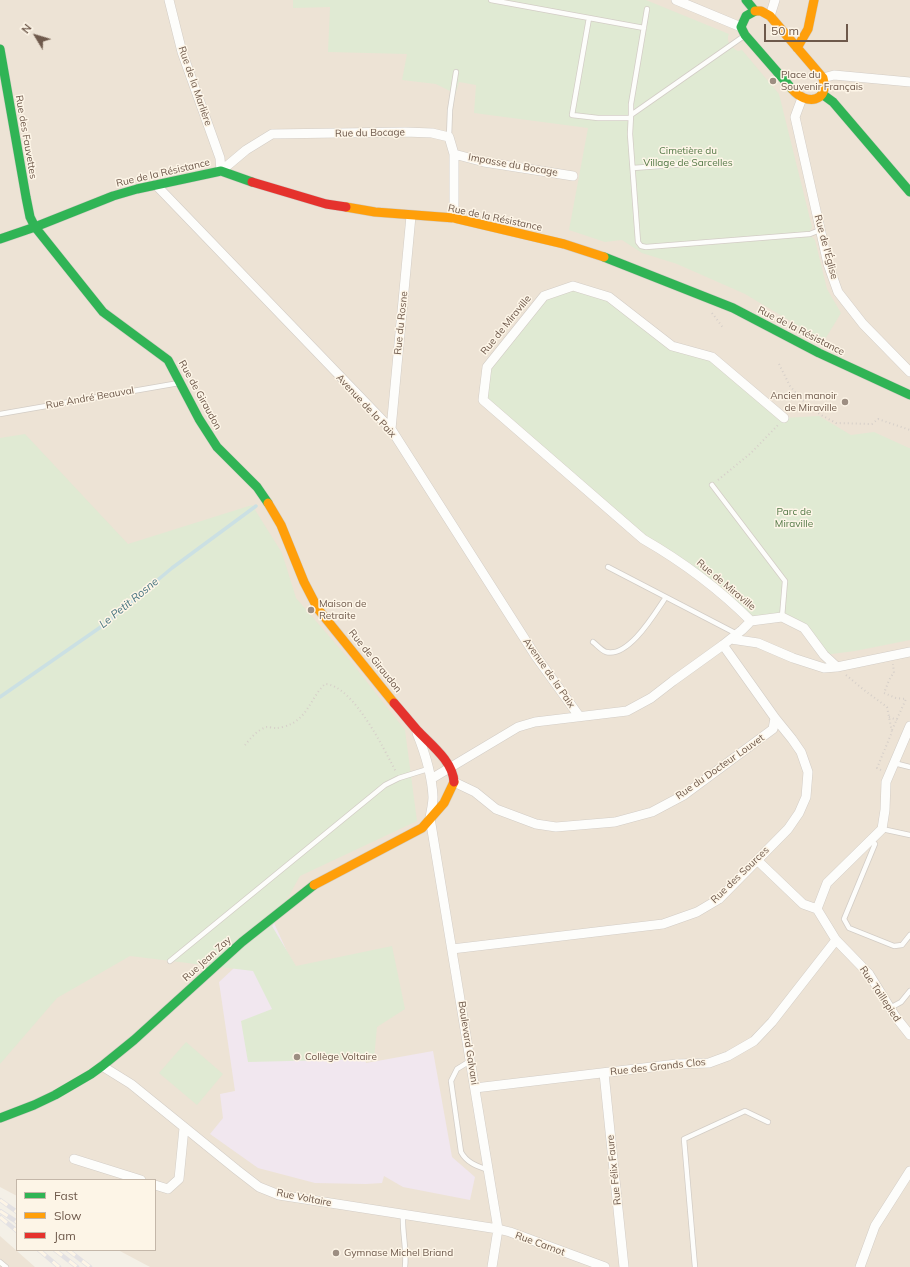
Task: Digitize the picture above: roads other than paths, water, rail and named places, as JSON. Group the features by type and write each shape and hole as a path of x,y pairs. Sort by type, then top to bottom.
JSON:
{"street":[{"name":"Rue de la Marlière","path":"169,0 182,52 220,158 221,171"},
{"path":"676,0 743,31 796,94 802,98 807,100 816,98 822,94 825,87 823,78 770,16 761,11 750,12 744,18 743,31"},
{"path":"746,0 755,11"},
{"path":"770,16 775,0"},
{"path":"797,48 808,29 814,0"},
{"name":"Rue des Fauvettes","path":"0,49 3,84 30,217 35,227"},
{"path":"823,78 834,75 910,82"},
{"path":"822,94 833,102 910,192"},
{"name":"Rue de l'Église","path":"802,98 794,117 828,264 838,292 863,324 906,364 910,372"},
{"name":"Rue du Bocage","path":"221,171 246,150 272,134 405,132 432,133 449,137"},
{"path":"449,137 454,154 454,218"},
{"name":"Impasse du Bocage","path":"454,154 484,162 573,176"},
{"name":"Rue de la Résistance","path":"0,239 35,227 113,196 221,171 242,179 326,204 411,216 454,218 511,230 564,244 733,308 819,354 910,395"},
{"name":"Avenue de la Paix","path":"156,185 391,430 535,655 579,716"},
{"name":"Rue du Rosne","path":"391,430 411,216"},
{"name":"Rue de Giraudon","path":"35,227 103,312 168,360 199,419 217,447 257,486 281,525 304,582 318,608 416,729 437,749 449,767"},
{"name":"Rue de Miraville","path":"751,620 710,583 664,551 643,539 483,400 487,367 544,296 573,286 609,297 672,346 712,357 784,418"},
{"path":"782,617 804,628 824,655 837,667"},
{"name":"Rue de Miraville","path":"431,779 518,727 535,722 627,711 652,698 737,634 751,620 782,617"},
{"path":"737,634 813,665 824,668 837,667 910,652"},
{"name":"Rue des Sources","path":"452,949 663,924 698,912 718,899 788,829 799,812 806,796 808,772 801,752 723,645"},
{"name":"Rue du Docteur Louvet","path":"454,782 475,792 496,809 536,824 556,827 615,822 652,812 684,795 774,729 775,718"},
{"path":"757,860 803,904 817,909 827,883 882,829 885,810 886,782 910,726"},
{"name":"Rue de Giraudon","path":"416,729 431,779 433,798 430,818"},
{"path":"430,818 444,803 454,782 453,774 449,767"},
{"path":"433,798 440,799 448,796"},
{"name":"Boulevard Galvani","path":"430,818 498,1229 492,1267"},
{"name":"Rue Jean Zay","path":"0,1118 55,1095 91,1074 134,1040 242,942 311,887 422,828 430,818"},
{"name":"Rue Taillepied","path":"817,909 836,940 869,974 901,1025 910,1035"},
{"name":"Rue des Grands Clos","path":"475,1088 677,1064 709,1063 728,1056 754,1041 772,1022 836,940"},
{"name":"Rue Voltaire","path":"102,1066 131,1084 184,1128 259,1186 279,1195 498,1229"},
{"name":"Rue Félix Faure","path":"604,1073 624,1267"},
{"path":"156,1185 168,1189 180,1179 184,1128"},
{"path":"74,1159 137,1179"},
{"path":"860,1267 875,1226 910,1171"},
{"name":"Rue Carnot","path":"498,1229 510,1232 582,1263 605,1267"}],"lane":[{"path":"491,0 644,28"},
{"path":"647,9 631,104 630,134 638,242 641,246 646,247 802,234 820,230"},
{"path":"589,18 572,115 598,118 631,117 743,31"},
{"path":"449,137 450,110 456,72"},
{"path":"633,168 700,163"},
{"name":"Rue André Beauval","path":"0,414 181,383"},
{"path":"712,484 785,581 782,617"},
{"path":"608,567 737,634"},
{"path":"593,642 604,652 612,652 628,646 641,634 666,598"},
{"path":"894,763 910,767"},
{"path":"170,961 385,785 399,778 428,769"},
{"path":"882,829 910,835"},
{"path":"870,840 875,844 844,919 849,928 894,946 902,945 910,935"},
{"path":"890,1008 901,1002 910,991"},
{"path":"471,1061 457,1069 451,1081 461,1152 468,1161 488,1170"},
{"path":"695,1267 684,1139 744,1111 768,1122"},
{"path":"403,1215 402,1227 406,1257 405,1267"},
{"path":"0,1262 6,1267"}],"waterway":[{"name":"Le Petit Rosne","path":"0,697 105,624 172,568 256,506"}],"railway":[{"path":"0,1200 16,1211"},
{"path":"0,1211 16,1221"},
{"path":"0,1217 16,1230"},
{"path":"40,1251 59,1267"},
{"path":"56,1251 77,1267"},
{"path":"69,1251 90,1267"}],"place":[{"name":"Place du Souvenir Français","path":"773,81"},
{"name":"Ancien manoir de Miraville","path":"845,402"},
{"name":"Maison de Retraite","path":"311,610"},
{"name":"Collège Voltaire","path":"297,1057"},
{"name":"Gymnase Michel Briand","path":"336,1253"}],"park label":[{"name":"Cimetière du Village de Sarcelles","path":"688,156"},
{"name":"Parc de Miraville","path":"794,518"}]}
